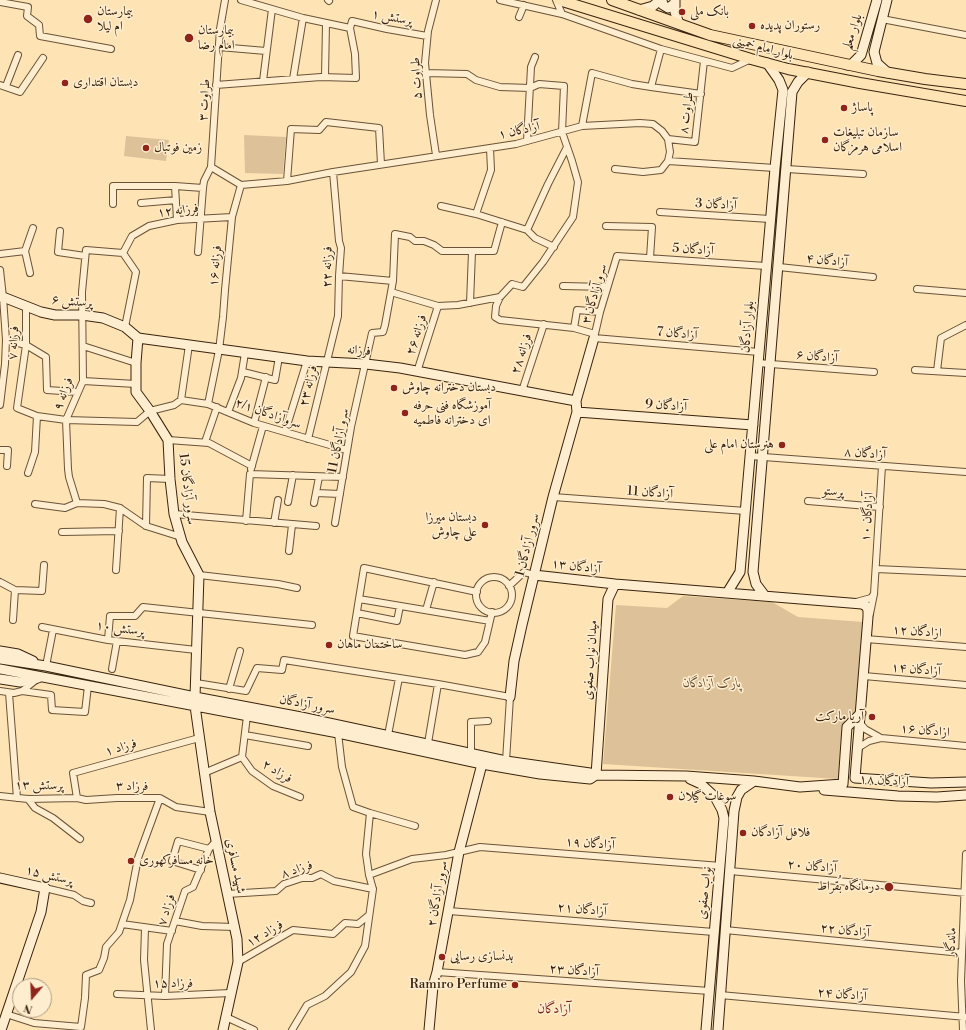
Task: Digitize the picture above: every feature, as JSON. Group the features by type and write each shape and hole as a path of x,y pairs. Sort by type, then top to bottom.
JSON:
{"main road":[{"name":"بلوار امام خمینی","path":"557,0 767,63 875,86 966,101"},
{"name":"بلوار امام خمینی","path":"612,0 710,35 888,73 966,84"},
{"path":"639,10 652,6 661,0 663,5 668,8 674,2"},
{"name":"بلوار معلم","path":"847,65 852,64 862,55 877,0"},
{"name":"بلوار معلم","path":"887,0 874,52 877,63 888,73"},
{"path":"674,2 679,24"},
{"name":"بلوار آزادگان","path":"727,594 740,572 770,219 783,90 779,80 767,63"},
{"name":"بلوار آزادگان","path":"765,596 756,584 753,572 762,457 779,267 792,92 798,82 808,72"},
{"path":"775,168 787,169"},
{"path":"766,266 779,267"},
{"name":"پرستش ۶","path":"2,297 41,312 55,315 82,315 103,318 125,327 138,338"},
{"name":"سرور آزادگان 1","path":"510,697 514,661 534,574 553,497 577,412 576,400 595,336"},
{"name":"فرزانه","path":"138,338 307,361 366,364 576,400"},
{"name":"سرور آزادگان 15","path":"138,338 136,392 168,440 174,514 180,537 199,575"},
{"name":"آزادگان 9","path":"577,412 753,425"},
{"path":"740,572 747,576 753,572"},
{"name":"آزادگان ۱۳","path":"534,574 615,584"},
{"path":"195,702 199,575"},
{"path":"615,584 727,594 853,602 866,606 868,610 864,676 855,778 931,784 966,782"},
{"name":"میدان نواب صفوی","path":"593,777 608,599 615,584"},
{"path":"0,651 18,654 46,666"},
{"name":"سرور آزادگان","path":"0,659 46,666 247,716 388,735 471,752 506,761 590,773 593,777"},
{"name":"سرور آزادگان","path":"0,669 88,686 195,702 339,729 482,764 540,774 593,777"},
{"path":"0,679 20,682 41,677"},
{"name":"شهید مسافری","path":"195,702 210,812 235,927 238,950 238,962 223,1030"},
{"path":"593,777 686,776 754,781 800,787 843,784 847,727 861,713"},
{"name":"سرور آزادگان ۲","path":"429,1030 433,986 437,972 459,852 482,764"},
{"name":"نواب صفوی","path":"686,776 701,784 709,791 719,804 724,818 706,1030"},
{"name":"نواب صفوی","path":"718,1030 734,811 737,798 741,790 754,781"},
{"name":"آزادگان ۱۸","path":"800,787 898,796 936,797 966,795"},
{"path":"723,814 725,808 728,806 733,808 734,811"},
{"name":"پرستش ۱۵","path":"0,878 44,888"},
{"path":"1,1030 41,912 44,888"}],"street":[{"name":"طراوت ۳","path":"198,252 204,181 211,167 220,29 225,0"},
{"name":"پرستش ۱","path":"241,0 258,2 272,9 302,18 350,28 352,21 427,36"},
{"name":"طراوت ۵","path":"436,0 427,36 425,63 430,115 436,155"},
{"path":"500,0 562,14 661,48 732,68 751,59"},
{"path":"557,0 562,14"},
{"path":"0,2 28,7 27,16 38,25 40,36 111,49"},
{"path":"519,17 524,5"},
{"path":"263,81 272,9"},
{"path":"293,79 302,18"},
{"path":"882,19 966,35"},
{"path":"325,77 326,23"},
{"path":"216,85 325,77 356,78 355,54 350,28"},
{"path":"219,48 266,51"},
{"path":"651,87 661,48"},
{"path":"18,55 3,85 20,92 43,58"},
{"path":"526,141 531,67 535,57"},
{"name":"طراوت ۸","path":"668,139 695,142 704,61"},
{"path":"426,73 467,74 476,80 500,87 530,88 538,84 564,86 562,132 578,182 574,217 554,247 523,286 512,284 500,297 458,305 438,306 391,292 393,281 395,234 410,237 414,241 424,241 434,245 442,251 494,251 502,222"},
{"path":"582,126 592,73 632,84 701,94"},
{"path":"287,181 290,129 319,130 326,122 379,128 381,164"},
{"name":"آزادگان ۱","path":"241,185 287,181 436,155 490,148 526,141 582,126 640,123 653,124 662,131 668,139"},
{"path":"615,169 643,172 661,170 668,161 670,152 668,139"},
{"path":"527,230 567,147"},
{"path":"476,214 491,170 490,148"},
{"path":"668,161 775,168"},
{"path":"211,167 241,185"},
{"path":"787,169 863,174"},
{"name":"فرزانه ۲۲","path":"327,362 338,316 341,248 339,241 334,172"},
{"name":"فرزانه ۱۶","path":"208,404 219,350 232,216 241,185"},
{"path":"113,204 113,186 175,186 203,188"},
{"path":"175,186 177,220"},
{"path":"141,203 176,200"},
{"path":"441,206 476,214 527,230 535,238 554,247"},
{"name":"آزادگان 3","path":"660,212 770,219"},
{"name":"فرزانه ۱۲","path":"123,253 132,236 149,226 177,220 232,216"},
{"path":"606,226 652,227 650,258"},
{"path":"30,273 24,251 33,228"},
{"path":"60,231 58,252 123,253 136,272 125,327"},
{"path":"0,254 24,251"},
{"path":"470,303 472,252"},
{"name":"فرزانه ۹","path":"77,503 69,477 66,420 82,381 82,315 86,253"},
{"name":"آزادگان 5","path":"617,256 766,266"},
{"name":"سرو آزادگان ۳","path":"595,336 600,312 617,256"},
{"name":"آزادگان ۴","path":"779,267 873,277"},
{"path":"0,270 6,340 5,364 0,405"},
{"path":"339,276 393,281"},
{"path":"563,286 607,287"},
{"path":"916,289 966,293"},
{"name":"سرو آزادگان 11","path":"335,523 347,450 372,333 383,332 391,292"},
{"name":"آزادگان 7","path":"500,297 496,306 495,317 500,320 574,328 595,336 759,352"},
{"name":"فرزانه ۷","path":"26,306 26,345 17,408 37,416"},
{"name":"فرزانه ۲۶","path":"417,372 438,306"},
{"path":"574,328 577,310 600,312"},
{"name":"فرزانه ۲۸","path":"522,391 544,324"},
{"path":"937,371 941,338 966,325"},
{"path":"6,340 26,345 46,357 47,390 78,392"},
{"path":"28,473 35,452 37,416 66,420 138,422 150,411 174,405 182,400 189,345"},
{"path":"83,346 136,363"},
{"path":"228,412 243,372 245,353"},
{"path":"243,372 275,380 279,357"},
{"path":"286,432 307,361"},
{"name":"فرزانه ۲۳","path":"308,439 327,362"},
{"name":"آزادگان ۶","path":"758,363 874,372"},
{"path":"915,370 966,373"},
{"path":"254,423 266,377"},
{"path":"82,381 136,384"},
{"name":"۲/۱ سروآزادگان","path":"182,400 208,404 263,426 347,450"},
{"path":"205,442 217,407"},
{"path":"246,521 250,474 263,426"},
{"path":"168,440 205,442 212,444 252,466"},
{"path":"0,450 8,450 7,466"},
{"name":"آزادگان ۸","path":"750,456 966,472"},
{"name":"آزادگان ۱۰","path":"867,625 874,594 882,466"},
{"path":"250,474 343,477"},
{"path":"288,502 293,475"},
{"path":"314,503 319,477"},
{"path":"146,526 147,478 170,479"},
{"path":"316,493 340,494"},
{"name":"آزادگان 11","path":"553,497 746,511"},
{"path":"274,523 278,500"},
{"name":"پرستو","path":"808,501 880,506"},
{"path":"35,504 65,508 77,503 104,504 120,508 146,526 180,537"},
{"path":"116,570 120,508"},
{"path":"174,514 316,526"},
{"path":"289,551 292,525"},
{"path":"62,532 119,531"},
{"path":"0,582 15,590 42,591 44,565"},
{"path":"477,592 364,568 353,636 465,655 478,652 485,642 492,612"},
{"path":"876,568 966,572"},
{"path":"510,586 524,572 534,574"},
{"path":"199,575 278,584 297,588"},
{"path":"488,578 500,578 510,586 512,591 510,602 503,610 492,612 482,608 477,598 477,592 479,586 488,578"},
{"path":"426,610 434,582"},
{"path":"13,620 15,590"},
{"path":"853,602 871,598 874,594"},
{"path":"359,599 490,621"},
{"path":"357,614 397,621 400,606"},
{"path":"108,640 110,616 135,616 143,607 312,625"},
{"name":"پرستش ۱۰","path":"42,627 108,640 196,650"},
{"path":"46,666 53,630"},
{"name":"ازادگان ۱۲","path":"866,640 966,647"},
{"path":"112,669 117,641"},
{"path":"229,689 240,651"},
{"path":"196,683 246,691 257,668 282,670 284,660 510,697"},
{"name":"آزادگان ۱۴","path":"864,676 966,686"},
{"path":"22,691 41,677"},
{"path":"388,735 399,678"},
{"path":"428,743 438,684"},
{"path":"0,691 10,693 22,691 51,696 52,710 85,712 88,686"},
{"path":"10,693 17,798"},
{"name":"سرور آزادگان 1","path":"506,761 510,697"},
{"path":"204,773 242,757 247,716"},
{"path":"471,752 471,722 488,721"},
{"name":"ازادگان ۱۶","path":"860,723 865,729 881,738"},
{"path":"339,729 342,767 353,807 415,826"},
{"path":"245,735 308,746"},
{"name":"فرزاد ۱","path":"77,798 73,773 199,738"},
{"name":"ازادگان ۱۶","path":"858,748 869,741 881,738 966,746"},
{"name":"فرزاد ۲","path":"242,757 252,771 273,786 300,796"},
{"name":"پرستش ۱۳","path":"0,796 28,799 77,798"},
{"name":"فرزاد ۳","path":"77,798 86,800 160,798 176,807 210,812"},
{"path":"6,1014 34,1023 81,1028 86,975 99,970 106,948 119,932 130,900 138,858 160,798"},
{"path":"28,799 35,808 53,818 80,839"},
{"path":"292,1030 308,1005 325,996 351,972 365,946 373,889 366,854 370,813"},
{"path":"201,870 172,861 178,841 209,849"},
{"name":"فرزاد ۷","path":"165,996 168,944 175,921 185,891 193,887 209,849 216,841"},
{"name":"آزادگان ۱۹","path":"369,875 412,859 459,852 480,847 721,866"},
{"name":"ماندگار","path":"963,1030 962,953 966,854"},
{"name":"آزادگان ۲۰","path":"730,871 965,892"},
{"name":"فرزاد ۸","path":"228,894 276,891 284,884 302,878 312,878 321,874 334,880 373,889"},
{"name":"پرستش ۱۵","path":"44,888 60,891 91,903"},
{"name":"آزادگان ۲۱","path":"448,911 714,932"},
{"name":"فرزاد ۱۲","path":"238,962 293,930 333,934 345,923 358,924 369,915"},
{"path":"175,921 202,926 235,927"},
{"path":"122,924 172,931"},
{"path":"145,928 144,960 146,995 151,1030"},
{"name":"آزادگان ۲۲","path":"725,930 962,953"},
{"name":"آزادگان ۲۳","path":"437,972 710,991"},
{"name":"فرزاد ۱۵","path":"117,994 165,996 230,993"},
{"name":"آزادگان ۲۴","path":"720,996 964,1017"},
{"path":"226,1017 254,1030"}],"green space":[{"path":"244,135 286,137 283,174 245,173"},
{"name":"زمین فوتبال","path":"126,136 169,140 166,161 124,156"},
{"name":"پارک آزادگان","path":"683,596 772,602 798,617 863,622 857,710 842,725 838,779 603,764 616,605 667,608"}],"place":[{"name":"بانک ملی","path":"682,12"},
{"name":"بیمارستان ام لیلا","path":"88,19"},
{"name":"رستوران پدیده","path":"752,26"},
{"name":"بیمارستان امام رضا","path":"189,38"},
{"name":"دبستان اقتداری","path":"65,83"},
{"name":"پاساژ","path":"844,108"},
{"name":"سازمان تبلیغات اسلامی هرمزگان","path":"825,140"},
{"name":"زمین فوتبال","path":"146,148"},
{"name":"دبستان دخترانه چاوش","path":"394,388"},
{"name":"آموزشگاه فنی حرفه ای دخترانه فاطمیه","path":"405,413"},
{"name":"هنرستان امام علی","path":"782,445"},
{"name":"دبستان میرزا علی چاوش","path":"485,525"},
{"name":"ساختمان ماهان","path":"329,645"},
{"name":"آریا مارکت","path":"872,717"},
{"name":"سوغات گیلان","path":"670,797"},
{"name":"فلافل آزادگان","path":"743,833"},
{"name":"خانه مسافرکهوری","path":"131,861"},
{"name":"درمانگاه بُقراط","path":"889,887"},
{"name":"بدنسازی رسایی","path":"442,957"},
{"name":"Ramiro Perfume","path":"515,985"}],"district":[{"name":"آزادگان","path":"554,1010"}]}
